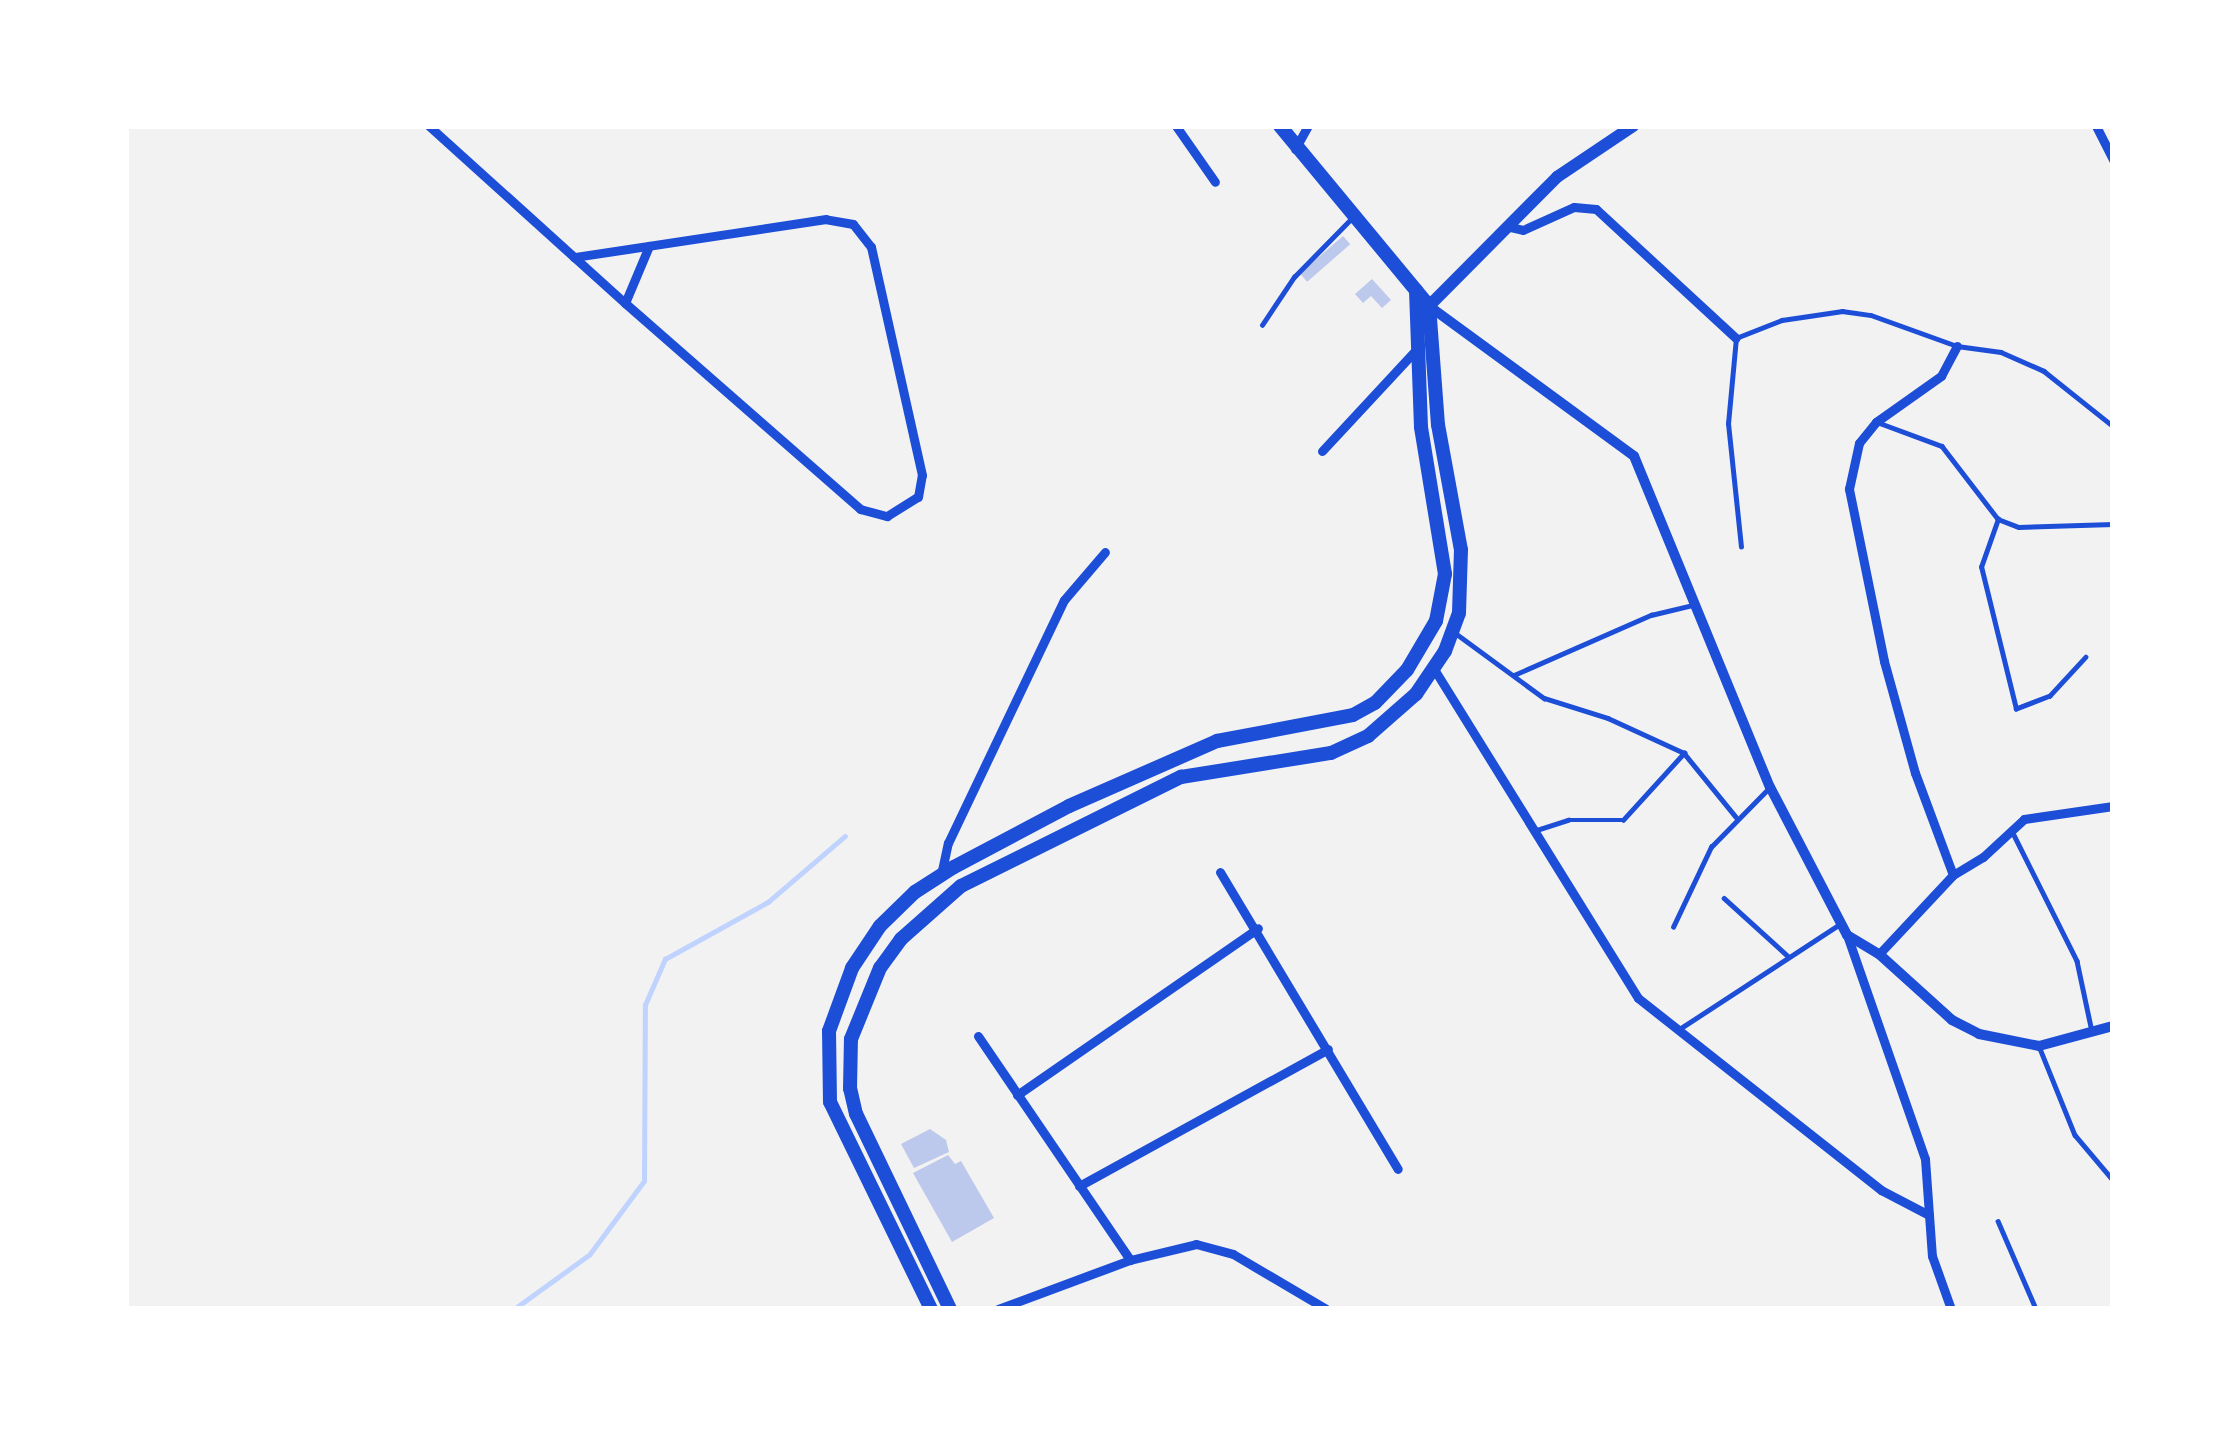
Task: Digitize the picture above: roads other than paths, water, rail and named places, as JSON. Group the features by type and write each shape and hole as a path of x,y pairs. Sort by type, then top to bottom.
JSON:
{"main road":[{"path":"950,1309 856,1114 850,1089 851,1040 880,968 901,939 961,886 1181,778 1350,746 1398,712 1434,669 1454,632 1461,550 1438,425 1429,306 1352,219 1280,126"},
{"path":"1429,306 1574,162 1633,126"},
{"path":"932,1309 842,1132 826,1072 829,1031 852,968 880,926 941,875 1069,806 1217,741 1353,715 1375,703 1407,670 1436,621 1444,553 1421,427 1416,290"}],"street":[{"path":"429,126 574,257 625,303 860,509 887,516 918,497 922,476 916,442 871,247 853,224 826,219 574,257"},
{"path":"1176,126 1215,182"},
{"path":"1295,149 1308,126"},
{"path":"2096,126 2113,160"},
{"path":"1506,226 1523,230 1574,207 1596,209 1736,338"},
{"path":"625,303 649,246"},
{"path":"1429,306 1634,457 1771,787 1845,929 1924,1159 1932,1256 1951,1309"},
{"path":"1953,875 1915,773 1884,661 1851,501 1855,450 1876,422 1930,386 1957,346"},
{"path":"1322,451 1416,350"},
{"path":"941,875 948,843 1064,600 1106,553"},
{"path":"1436,621 1454,632"},
{"path":"1434,669 1638,998 1768,1096 1881,1190 1929,1215"},
{"path":"1879,954 1953,875 1983,857 2011,829 2039,814 2113,806"},
{"path":"1220,872 1258,928 1398,1169"},
{"path":"1017,1095 1258,928"},
{"path":"1845,929 1952,1020 1979,1034 2039,1046 2113,1026"},
{"path":"979,1036 1130,1259"},
{"path":"1079,1186 1328,1049"},
{"path":"998,1309 1178,1246 1216,1247 1326,1309"}],"lane":[{"path":"1262,326 1294,277 1352,219"},
{"path":"1741,548 1728,424 1736,338 1782,320 1842,311 1957,346 2001,352 2044,371 2113,426"},
{"path":"1876,422 1942,446 1999,519 2019,527 2113,524"},
{"path":"1999,519 1981,567 2016,709 2050,696 2086,657"},
{"path":"1514,675 1651,615 1695,604"},
{"path":"1454,632 1544,698 1608,718 1684,753 1736,817"},
{"path":"1533,832 1568,820 1623,820 1684,753"},
{"path":"1673,927 1711,847 1771,787"},
{"path":"2011,829 2077,961 2092,1033"},
{"path":"1724,898 1788,956"},
{"path":"1676,1031 1788,956 1845,929"},
{"path":"2039,1046 2075,1135 2113,1180"},
{"path":"1998,1221 2036,1309"}],"waterway":[{"path":"514,1309 589,1255 644,1181 645,1005 665,959 768,902 845,836"}]}
